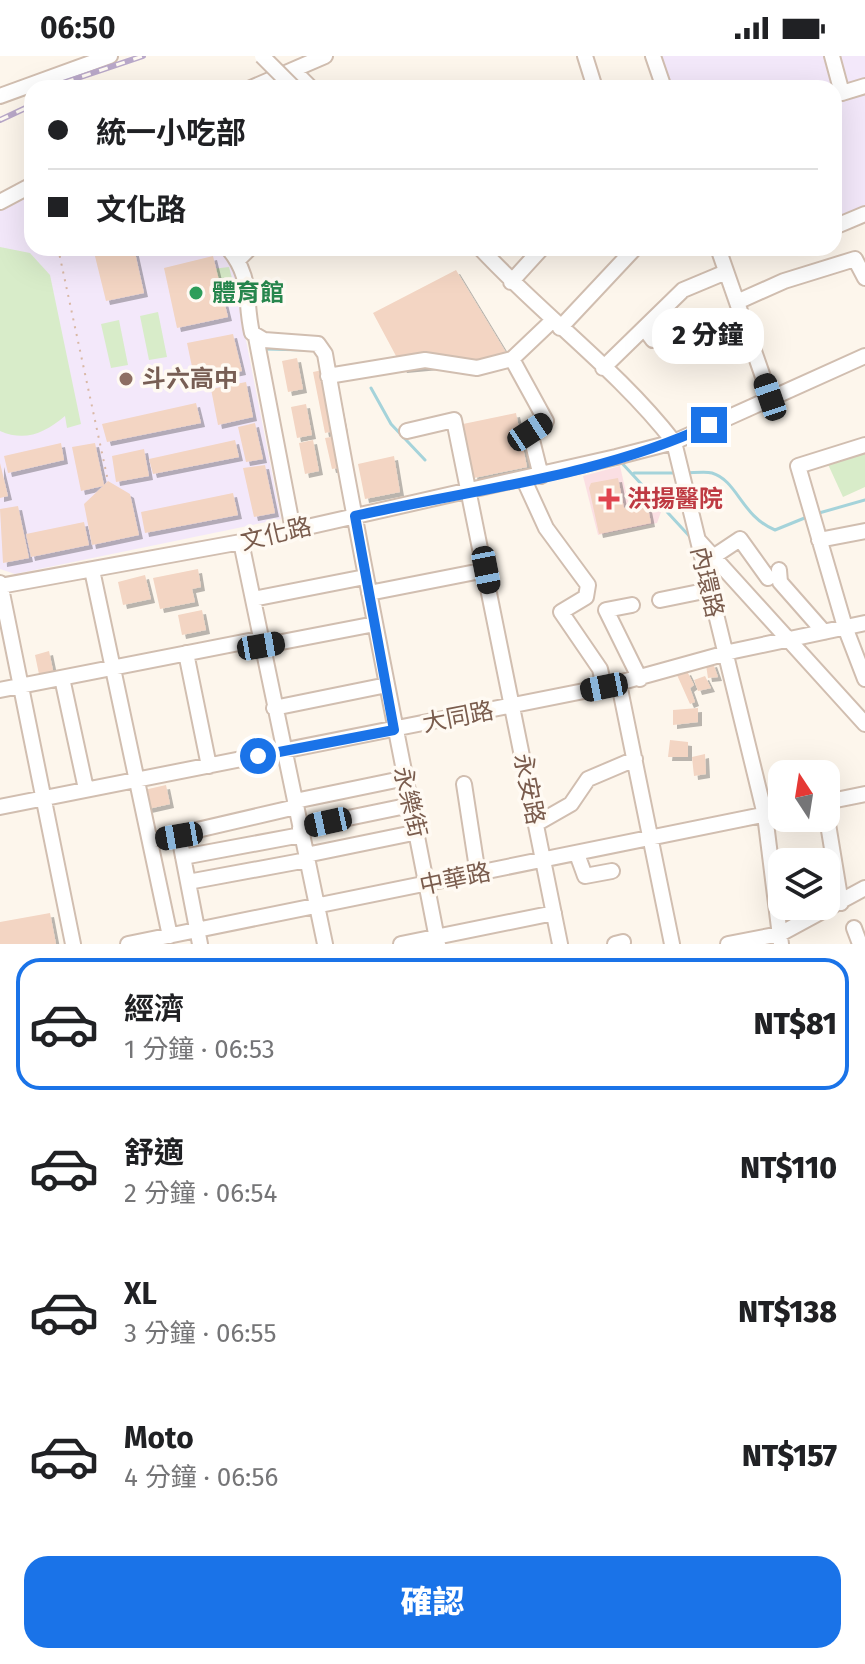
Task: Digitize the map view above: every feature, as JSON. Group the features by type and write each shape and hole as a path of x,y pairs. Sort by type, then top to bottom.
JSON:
{"street":[{"path":"262,56 286,80"},
{"path":"272,80 325,56"},
{"path":"585,56 592,80"},
{"path":"653,56 661,80"},
{"path":"832,56 838,80"},
{"path":"42,80 103,57"},
{"path":"293,70 303,80"},
{"path":"842,93 865,86"},
{"path":"0,96 24,87"},
{"path":"0,202 24,189"},
{"path":"842,224 865,214"},
{"path":"235,256 247,280 248,316 256,337 293,530"},
{"path":"238,260 242,256"},
{"name":"內環路","path":"487,256 556,325 643,402 674,442 703,550 709,590 765,815 781,939"},
{"path":"511,282 535,256"},
{"path":"328,376 425,360 477,368 512,359 556,325 627,256"},
{"path":"721,256 770,397"},
{"path":"737,302 784,281 855,259 865,278"},
{"path":"603,368 683,290 726,272"},
{"path":"644,328 653,340 694,339"},
{"name":"永樂街","path":"256,337 322,349 437,940"},
{"name":"文化路","path":"1,585 241,542 470,493 674,442 865,356"},
{"path":"512,359 546,421 530,432 541,476"},
{"name":"永安路","path":"407,431 454,420 560,944"},
{"path":"865,445 798,466 845,627 865,679"},
{"path":"524,480 546,528 588,585 586,597 561,612 612,685 635,759 674,943"},
{"path":"819,540 865,531"},
{"path":"824,632 740,539 703,550 781,641 865,724"},
{"path":"241,542 325,944"},
{"path":"92,570 170,936"},
{"path":"369,593 486,570"},
{"path":"253,599 365,577"},
{"path":"1,585 73,944"},
{"path":"660,600 709,590"},
{"path":"632,605 600,610 640,679"},
{"name":"大同路","path":"0,807 612,685 781,641 865,623"},
{"path":"0,690 186,653 375,624"},
{"path":"186,653 209,766"},
{"path":"62,678 86,789"},
{"path":"274,708 387,685"},
{"path":"536,824 571,804 588,779 635,759"},
{"path":"150,841 406,778"},
{"path":"464,784 478,875"},
{"path":"840,799 865,794"},
{"path":"183,857 411,805"},
{"name":"中華路","path":"128,944 170,936 199,937 316,906 768,814"},
{"path":"188,882 418,832"},
{"path":"829,832 841,903"},
{"path":"179,836 199,937"},
{"path":"577,854 585,876 612,871"},
{"path":"728,944 781,939 865,888"},
{"path":"401,944 437,940 554,913"},
{"path":"854,928 860,944"}],"path":[{"path":"60,256 108,481"}],"shaded area":[{"path":"659,56 865,56 865,209 842,219 842,80 668,80"},
{"name":"斗六高中","path":"24,192 24,256 225,256 243,278 245,335 281,519 15,574 0,569 0,204"},
{"name":"洪揚醫院","path":"620,466 628,501 650,498 661,512 657,523 598,535 583,476"}],"green space":[{"path":"0,247 33,256 50,275 81,424 67,428 65,416 50,427 26,436 0,431"},
{"path":"229,267 238,301 220,305 212,269"},
{"path":"158,312 167,357 149,360 140,316"},
{"path":"119,320 128,365 111,368 101,324"},
{"path":"865,448 865,487 843,497 826,460"}],"building":[{"path":"95,256 136,256 144,293 106,301"},
{"name":"體育館","path":"213,256 228,317 177,328 164,268"},
{"path":"456,270 510,359 403,369 373,313"},
{"path":"233,334 242,371 195,381 187,343"},
{"path":"297,358 303,389 288,392 282,361"},
{"path":"332,368 344,429 325,433 313,372"},
{"path":"246,382 253,417 218,425 211,389"},
{"path":"196,403 201,423 107,442 102,424"},
{"path":"306,404 312,435 297,438 291,407"},
{"path":"516,413 527,467 474,478 463,424"},
{"path":"255,423 263,459 246,462 238,427"},
{"path":"343,435 349,466 332,469 325,438"},
{"path":"235,440 239,457 153,474 149,459"},
{"path":"313,440 319,471 305,474 299,443"},
{"path":"61,443 64,460 8,473 4,456"},
{"path":"95,443 104,485 108,481 130,494 139,535 92,545 84,504 103,486 81,491 72,447"},
{"path":"144,449 149,476 116,482 112,456"},
{"path":"394,456 400,492 365,499 358,464"},
{"path":"0,463 8,496 0,498"},
{"path":"265,465 275,513 254,517 243,468"},
{"name":"洪揚醫院","path":"618,478 624,508 647,503 651,523 599,534 589,488 591,483"},
{"path":"233,493 238,515 145,533 141,512"},
{"path":"18,506 29,558 3,563 0,509"},
{"path":"84,522 89,545 31,557 26,534"},
{"path":"198,569 201,587 192,589 195,602 160,609 153,578"},
{"path":"145,575 151,599 123,605 118,582"},
{"path":"202,610 206,630 182,635 178,615"},
{"path":"49,651 54,675 40,679 35,655"},
{"path":"713,663 718,677 708,678 706,665"},
{"path":"687,671 694,685 690,688 695,702 690,704 677,675"},
{"path":"705,676 711,688 698,691 694,680"},
{"path":"698,708 698,722 673,725 673,710"},
{"path":"670,740 688,742 688,757 668,757"},
{"path":"705,754 706,774 694,776 692,757"},
{"path":"166,785 170,804 148,809 144,790"},
{"path":"50,913 56,944 0,944 0,922"}],"waterway":[{"path":"265,349 305,350"},
{"path":"371,388 391,424 425,460"},
{"path":"620,461 693,540"},
{"path":"686,473 709,472 721,477 754,516 775,530 807,517"},
{"path":"634,473 678,473"},
{"path":"819,513 865,500"}],"railway":[{"path":"72,80 143,56"},
{"path":"0,120 24,109"}],"place":[{"name":"體育館","path":"196,293"},
{"name":"斗六高中","path":"126,379"},
{"name":"洪揚醫院","path":"609,499"}],"route":[{"path":"258,756 394,730 355,516 591,464 674,442 709,425"}]}
